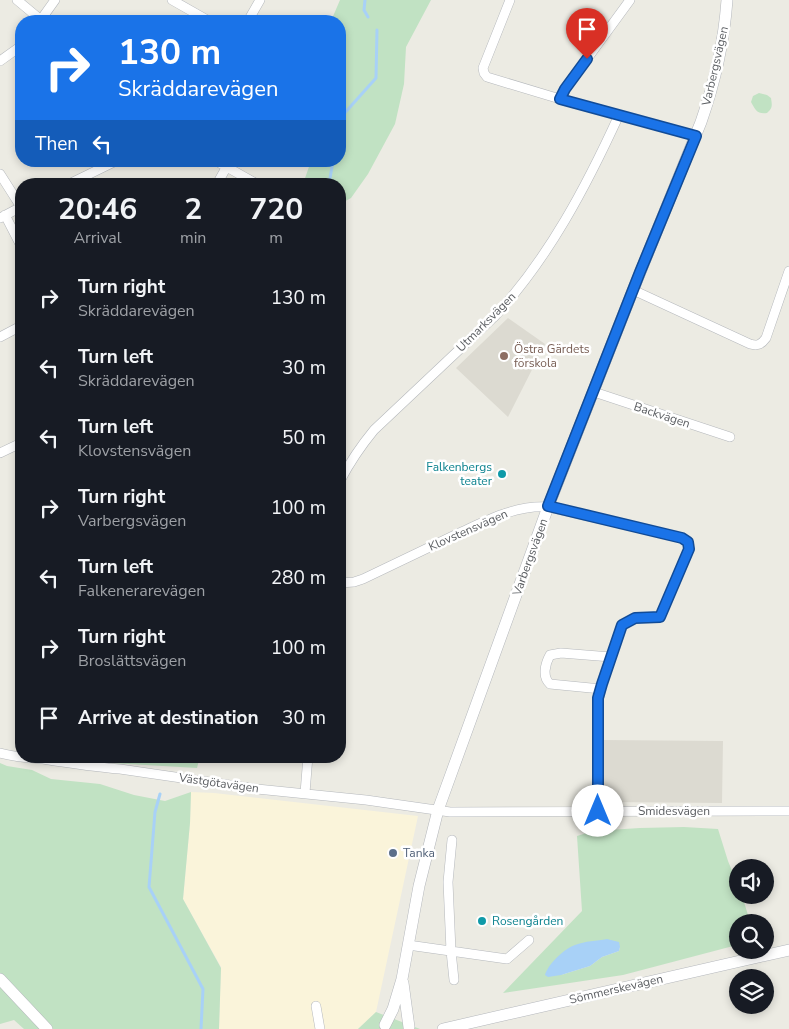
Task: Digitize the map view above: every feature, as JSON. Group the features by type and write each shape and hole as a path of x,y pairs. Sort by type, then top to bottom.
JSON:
{"main road":[{"name":"Varbergsvägen","path":"383,1027 393,1008 402,979 419,886 438,810 548,506 696,136 710,95 716,70 727,0"},
{"name":"Sömmerskevägen","path":"442,1029 789,950"},
{"path":"0,979 47,1029"},
{"name":"Varbergsvägen","path":"402,979 410,1028"},
{"path":"383,1027 391,1022 398,1022 404,1023 410,1028"}],"street":[{"path":"17,0 33,15"},
{"path":"45,15 56,0"},
{"path":"172,0 198,15"},
{"path":"251,15 260,0"},
{"path":"510,0 486,60 484,73 487,77 696,136"},
{"path":"560,99 565,89 630,0"},
{"path":"0,62 15,51"},
{"name":"Utmarksvägen","path":"346,469 374,430 496,315 537,265 576,202 619,115"},
{"path":"81,178 104,167"},
{"path":"220,178 226,168 245,178"},
{"path":"0,174 15,198"},
{"path":"15,210 3,217 15,236"},
{"path":"633,290 755,345 760,344 766,338 789,270"},
{"path":"0,337 15,329"},
{"name":"Backvägen","path":"594,392 730,437"},
{"path":"0,453 15,446"},
{"name":"Klovstensvägen","path":"346,583 363,579 504,514 537,506 548,506 682,538 688,542 689,549 660,617 635,618 622,625 611,657"},
{"path":"598,811 598,698 601,689 611,657 561,653 550,655 545,678 550,684 554,686 601,689"},
{"name":"Västgötavägen","path":"0,754 15,757"},
{"name":"Västgötavägen","path":"67,763 438,810"},
{"path":"305,793 307,763"},
{"name":"Smidesvägen","path":"438,810 450,812 789,811"},
{"path":"452,840 448,882 454,980"},
{"path":"408,945 508,959 529,940"},
{"path":"316,1006 320,1029"}],"shaded area":[{"name":"Östra Gärdets förskola","path":"508,318 545,344 508,417 456,368"},
{"path":"603,740 723,741 722,803 603,802"},
{"path":"191,792 418,816 376,1012 358,1029 219,1029 221,967 183,899"}],"green space":[{"path":"340,0 431,0 406,47 404,84 395,124 368,174 351,198 346,201 346,178 305,178 309,167 346,167 346,15 334,15"},
{"path":"759,93 771,98 772,106 767,113 757,111 751,102 753,96"},
{"path":"0,763 32,770 51,779 100,784 134,795 165,801 191,792 183,899 221,968 219,1029 24,1029 14,1020 0,1024"},
{"path":"111,763 198,763 197,768"},
{"path":"684,827 718,829 729,863 729,904 745,904 748,914 729,914 729,947 623,975 503,993 582,911 577,836 593,831","holes":["620,947 619,951 602,957 590,966 561,975"]},
{"path":"376,1012 420,1029 358,1029"}],"water":[{"path":"607,939 619,942 619,951 602,957 590,966 561,975 548,977 545,975 553,961 571,947"}],"waterway":[{"path":"365,0 364,10 368,17"},
{"path":"346,112 376,78 377,30"},
{"path":"330,178 332,167"},
{"path":"160,794 155,812 149,887 203,989 201,1029"}],"place":[{"name":"Östra Gärdets förskola","path":"504,356"},
{"name":"Falkenbergs teater","path":"502,474"},
{"name":"Tanka","path":"393,853"},
{"name":"Rosengården","path":"482,921"}],"route":[{"path":"587,59 560,99 696,136 548,506 682,538 688,542 689,546 660,617 635,618 622,625 598,698 598,811"}]}
